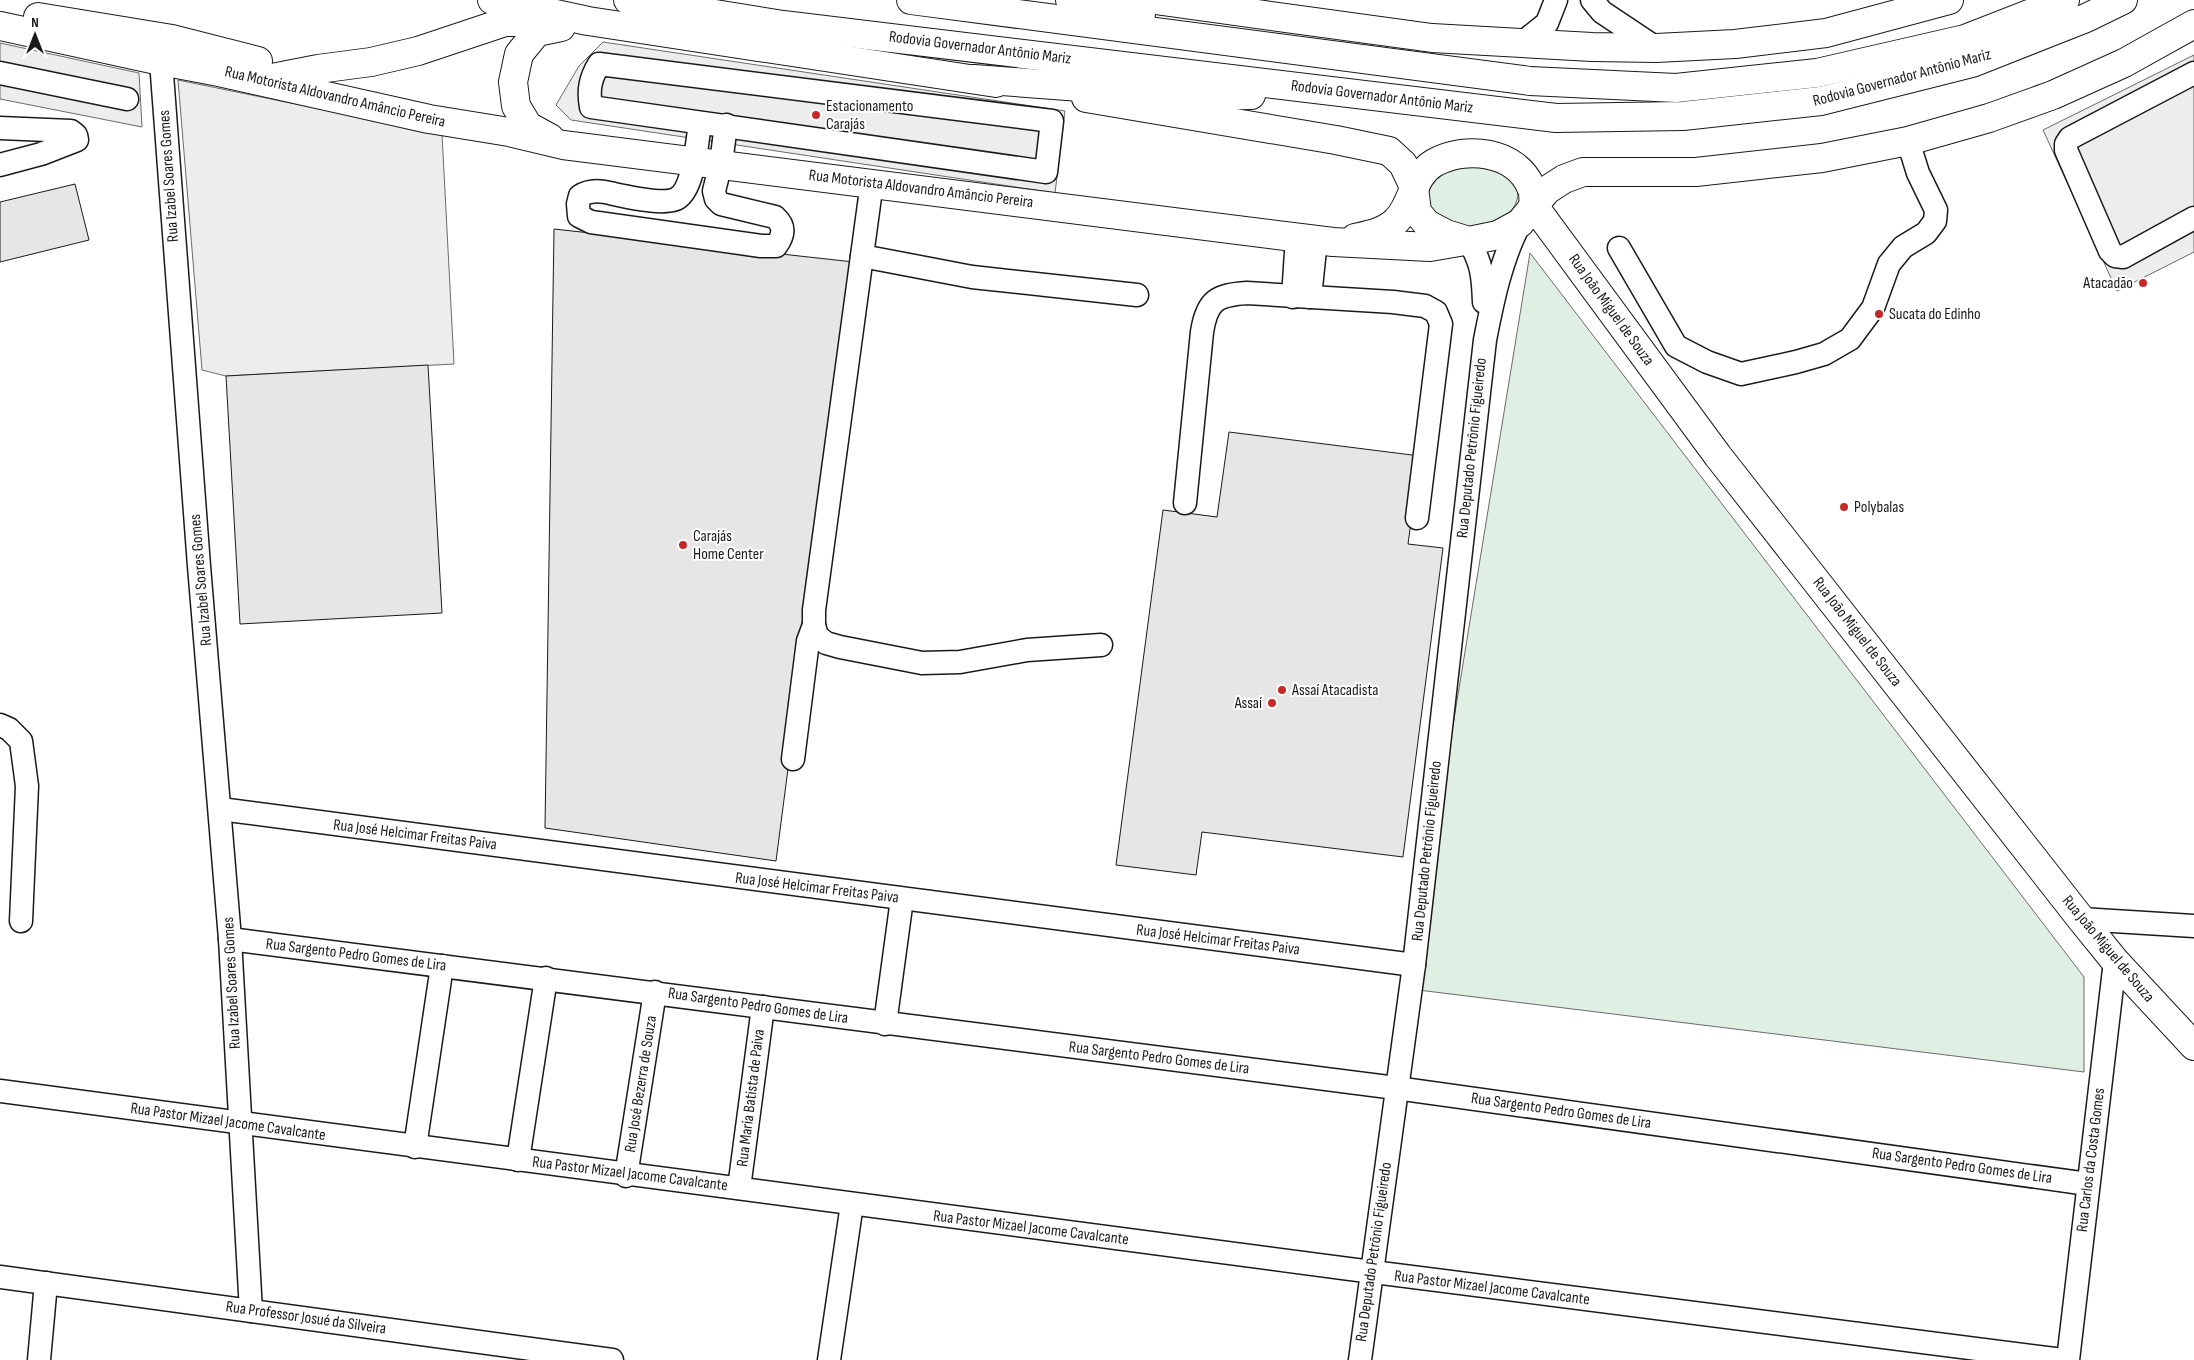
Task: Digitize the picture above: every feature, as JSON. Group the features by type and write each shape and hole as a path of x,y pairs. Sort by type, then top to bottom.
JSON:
{"main road":[{"path":"492,0 588,21 974,79 1336,140 1389,152 1403,164 1414,187 1417,212 1428,224 1446,234 1469,241 1498,235 1527,214 1547,190 1583,172 1696,172 1822,158 1908,141 1989,118 2053,94 2124,63 2194,24"},
{"name":"Rodovia Governador Antônio Mariz","path":"628,0 783,25 1556,118 1683,116 1821,102 1972,63 2086,18 2122,0"},
{"name":"Rodovia Governador Antônio Mariz","path":"911,0 1338,57 1561,84 1676,88 1817,73 1965,39 2065,0"},
{"path":"1070,0 1338,57"},
{"path":"1155,0 1432,38 1656,48 1736,44 1826,33 1949,0"},
{"path":"0,11 166,50"},
{"path":"258,80 304,71 371,62 418,51 504,22 588,21"},
{"path":"563,145 528,126 516,106 513,82 519,54 537,32 588,21"},
{"path":"0,26 166,50"},
{"name":"Rua Motorista Aldovandro Amâncio Pereira","path":"166,50 222,53 304,71 432,104 476,118 509,132"},
{"name":"Rua Motorista Aldovandro Amâncio Pereira","path":"166,50 258,80 429,119 509,132 563,145 872,182 1316,240 1430,247 1469,241"},
{"path":"974,79 1201,96 1360,94"},
{"path":"1414,187 1422,174 1433,163 1468,153 1497,155 1519,170 1532,187 1527,214"},
{"name":"Rua Motorista Aldovandro Amâncio Pereira","path":"1316,240 1367,235 1389,226 1396,221 1404,210 1414,187"},
{"name":"Rua João Miguel de Souza","path":"1527,214 2081,919 2115,961 2194,1046"}],"street":[{"path":"1245,0 1274,16"},
{"path":"1522,42 1548,23 1556,0"},
{"path":"1592,0 1602,12 1656,48"},
{"name":"Rua Izabel Soares Gomes","path":"166,50 230,939 251,1311"},
{"path":"598,64 1052,120 1046,172 726,126 591,107 588,92 591,77 598,64"},
{"path":"0,72 127,100"},
{"path":"2194,73 2070,138 2066,144 2066,150 2110,251 2115,256 2123,257 2194,218"},
{"path":"700,123 694,161 685,192 675,199 661,201 602,191 587,191 580,196 578,204 580,216 591,222 761,246 776,246 783,232 781,223 775,217 722,204 716,199 714,191 721,163 726,126"},
{"path":"0,128 71,131 76,135 77,140 41,154 0,165"},
{"path":"1619,248 1676,346 1707,362 1741,374 1824,354 1850,339 1873,308 1889,264 1903,247 1926,233 1935,221 1936,210 1918,173 1908,141"},
{"path":"872,182 814,610 814,625 817,636 840,648 922,663 960,662 1027,650 1101,646"},
{"name":"Rua Deputado Petrônio Figueiredo","path":"1360,1360 1414,965 1485,340 1496,282 1507,248 1527,214"},
{"path":"1301,297 1316,240"},
{"name":"Rua Deputado Petrônio Figueiredo","path":"1469,241 1480,260 1483,273 1485,340"},
{"path":"862,256 972,277 1137,295"},
{"path":"1185,503 1205,313 1212,302 1226,295 1247,293 1393,302 1425,306 1436,312 1441,324 1417,518"},
{"path":"793,759 808,641 814,625"},
{"path":"0,725 10,729 21,741 26,778 21,921"},
{"name":"Rua José Helcimar Freitas Paiva","path":"220,809 1414,965"},
{"path":"886,1024 902,899"},
{"path":"2081,919 2194,926"},
{"name":"Rua Sargento Pedro Gomes de Lira","path":"230,939 1396,1088 2088,1184"},
{"name":"Rua Carlos da Costa Gomes","path":"2068,1360 2115,961"},
{"path":"415,1147 442,966"},
{"path":"518,1160 546,978"},
{"name":"Rua José Bezerra de Souza","path":"626,1176 655,992"},
{"name":"Rua Maria Batista de Paiva","path":"739,1188 762,1007"},
{"name":"Rua Pastor Mizael Jacome Cavalcante","path":"0,1091 626,1176 739,1188 1373,1272 2063,1360"},
{"path":"829,1360 852,1204"},
{"name":"Rua Professor Josué da Silveira","path":"0,1277 612,1360"},
{"path":"39,1360 46,1283"}],"green space":[{"path":"1456,165 1508,171 1518,193 1517,200 1512,209 1505,216 1494,222 1470,227 1447,224 1438,219 1426,203 1430,179"},
{"path":"1530,253 2084,977 2084,1072 1410,989"}],"shaded area":[{"name":"Estacionamento Carajás","path":"603,42 1065,111 1055,193 571,120 556,105 579,66"},
{"path":"0,43 139,73 142,127 0,99"},
{"path":"2194,55 2194,252 2117,291 2043,130"},
{"path":"178,80 442,134 454,364 226,376 202,370"}],"building":[{"path":"75,184 89,240 0,262 0,202"},
{"name":"Carajás Home Center","path":"554,229 854,262 776,861 545,828"},
{"path":"428,365 442,613 240,624 226,376"},
{"name":"Assaí Atacadista","path":"1229,432 1420,456 1408,544 1443,548 1403,857 1202,832 1196,875 1116,865 1163,510 1217,517"}],"place":[{"name":"Estacionamento Carajás","path":"816,115"},
{"name":"Atacadão","path":"2143,283"},
{"name":"Sucata do Edinho","path":"1879,314"},
{"name":"Polybalas","path":"1844,507"},
{"name":"Carajás Home Center","path":"683,545"},
{"name":"Assaí Atacadista","path":"1282,690"},
{"name":"Assaí","path":"1272,703"}]}
